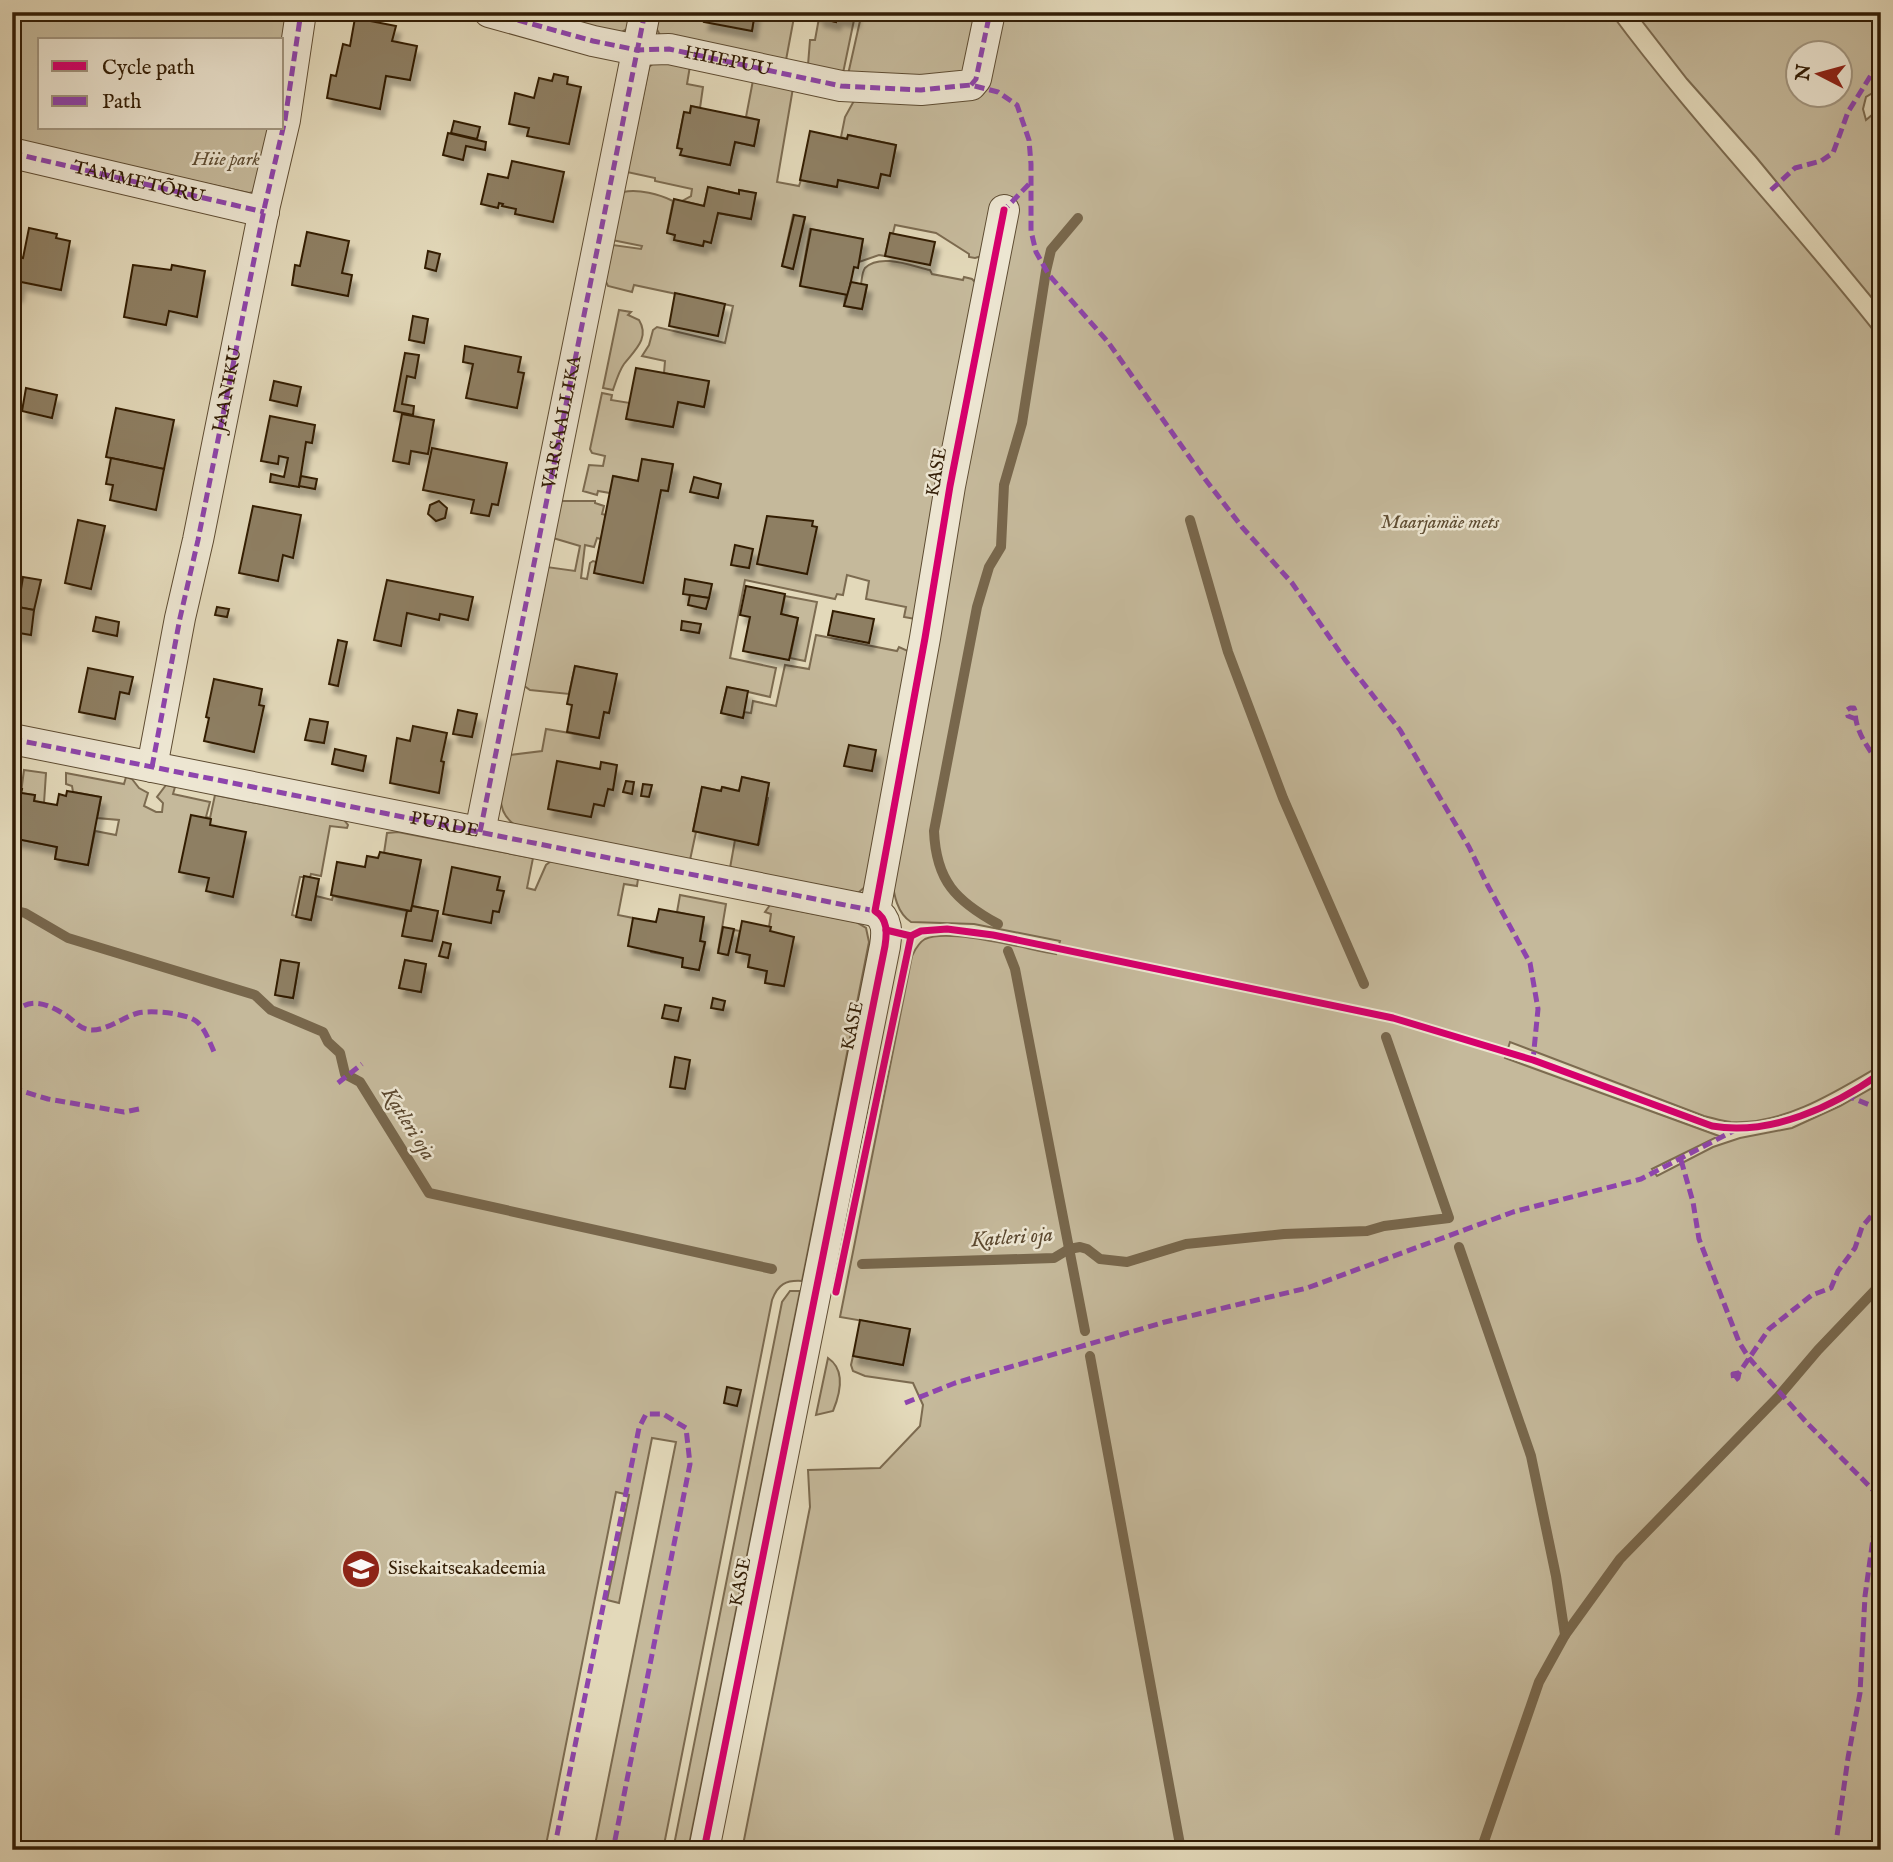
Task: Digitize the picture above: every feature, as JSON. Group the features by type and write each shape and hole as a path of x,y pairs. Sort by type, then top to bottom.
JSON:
{"street":[{"name":"JAANIKU","path":"284,124 301,12"},
{"name":"HIIEPUU","path":"489,12 593,41 637,50 669,49 864,89 921,90 971,85 976,79 990,12"},
{"name":"VARSAALLIKA","path":"480,832 645,12"},
{"name":"JAANIKU","path":"152,767 180,618 283,130"},
{"name":"TAMMETÕRU","path":"12,153 264,212"},
{"name":"KASE","path":"704,1850 885,946 885,924 881,914 875,911 926,638 955,460 1004,210"},
{"name":"PURDE","path":"12,739 875,911"}],"green space":[{"name":"Hiie park","path":"12,12 291,12 284,56 284,38 38,38 38,130 270,130 254,192 12,141"},
{"path":"532,12 634,12 630,27 618,34"},
{"path":"657,12 688,12 752,30 755,12 795,12 786,60 660,35 656,28"},
{"path":"862,12 983,12 967,75 847,79"},
{"name":"Maarjamäe mets","path":"1000,12 1610,12 1676,96 1881,340 1881,1065 1828,1095 1790,1112 1771,1118 1731,1122 1704,1116 1510,1042 1505,1058 1719,1136 1652,1169 1657,1176 1713,1147 1740,1138 1792,1128 1881,1083 1881,1850 742,1850 810,1507 808,1470 880,1468 920,1426 923,1405 913,1383 865,1376 853,1371 851,1365 853,1356 903,1365 910,1329 840,1317 912,956 925,939 937,936 970,938 1056,954 1060,941 974,924 911,922 899,909 892,879 982,256 969,257 969,254 936,233 895,225 893,233 890,233 885,256 879,255 859,262 863,239 810,229 800,285 846,294 844,306 862,309 867,286 861,284 863,271 879,261 905,264 930,270 932,274 963,280 964,277 977,284 921,620 904,617 906,607 866,599 869,581 847,575 843,595 837,594 835,599 745,580 730,658 776,668 770,697 727,687 721,713 743,717 744,712 751,713 753,701 776,706 785,665 809,669 816,635 897,651 899,647 908,651 866,886 858,893 730,868 735,840 759,844 769,783 742,777 739,791 723,787 721,791 702,787 690,860 515,825 503,810 502,783 510,755 542,751 546,729 599,738 604,712 609,713 616,674 575,666 569,694 530,690 523,685 547,567 575,571 580,546 553,538 561,501 595,501 604,506 602,514 606,515 601,539 597,538 594,547 585,545 581,578 587,579 590,563 593,561 596,562 595,573 643,582 661,490 668,491 673,465 643,459 638,481 614,476 610,493 598,491 597,495 583,491 589,465 603,466 605,456 592,453 590,449 602,393 612,395 611,400 630,403 627,419 673,427 678,402 704,407 709,382 664,373 665,361 642,356 649,345 653,330 657,327 725,343 733,306 634,285 632,292 608,286 605,280 613,245 641,249 642,246 612,240 623,192 649,193 673,201 667,232 675,235 675,240 702,246 704,241 711,242 718,213 751,219 755,193 740,190 739,194 708,187 704,206 682,201 691,196 692,189 627,172 649,67 656,61 690,66 687,84 703,87 700,108 691,106 690,113 684,113 677,147 682,149 681,155 730,165 735,142 754,146 759,120 746,117 754,75 793,88 777,182 799,186 801,180 836,187 838,180 878,188 881,174 890,175 896,145 848,135 847,139 841,137 845,117 855,99 976,99 983,92","holes":["793,215 805,218 793,269 782,266"]},
{"path":"1635,12 1881,12 1881,88 1866,97 1863,109 1866,120 1873,114 1881,99 1881,309 1756,157 1687,79"},
{"path":"837,17 854,20 842,78 808,65 810,40 815,40 819,18 836,22"},
{"path":"619,310 631,312 628,315 639,320 643,332 640,344 624,364 613,390 603,388"},
{"path":"785,596 817,602 805,661 790,658 798,618 781,614"},
{"path":"24,770 46,773 44,803 34,801 35,795 21,793"},
{"name":"Sisekaitseakadeemia","path":"66,773 124,784 126,777 148,793 144,806 156,812 162,812 163,803 157,797 166,785 175,787 173,794 210,802 206,817 210,818 215,795 344,820 347,828 330,826 321,876 311,874 310,877 300,877 292,915 311,920 316,896 332,900 333,896 407,911 403,936 432,941 438,911 412,906 421,860 384,853 387,833 398,832 533,858 527,888 535,890 546,865 551,861 638,879 637,886 624,884 618,915 633,918 651,952 683,958 682,967 699,970 705,943 700,941 704,918 677,912 680,895 726,904 718,952 728,955 734,930 740,931 736,952 750,955 748,967 767,971 765,983 783,986 769,927 771,914 765,912 770,905 856,922 866,928 869,942 802,1281 783,1284 772,1300 663,1850 594,1850 676,1442 652,1438 619,1603 607,1600 629,1495 616,1492 545,1850 12,1850 12,838 57,847 55,859 88,865 95,831 116,835 119,820 97,818 101,797 73,792 72,786 66,784","holes":["281,960 299,963 293,998 276,995","405,960 426,964 421,992 399,988"]},
{"path":"790,1291 800,1291 688,1850 673,1850 782,1302"},
{"path":"828,1358 834,1363 839,1376 838,1397 833,1411 816,1415"}],"building":[{"path":"707,12 755,12 752,31 704,22"},
{"path":"812,12 856,12 854,20 837,17 836,22 819,18 820,14"},
{"path":"355,18 396,26 392,41 417,46 410,80 386,76 380,109 327,98 331,75 336,76 343,44 350,46"},
{"path":"554,74 568,77 567,84 581,87 569,144 527,136 529,128 509,124 515,93 534,98 539,78 552,81"},
{"path":"691,106 759,120 754,146 735,142 730,165 680,155 682,149 677,148 684,112 690,113"},
{"path":"454,121 480,127 477,139 451,133"},
{"path":"810,131 847,139 848,135 896,145 890,176 881,174 878,188 838,180 837,187 800,180"},
{"path":"448,133 486,142 485,150 466,146 463,160 443,155"},
{"path":"512,161 564,172 553,222 515,214 516,209 499,203 498,208 481,204 488,174 508,178"},
{"path":"708,187 739,194 739,190 756,193 751,219 718,213 711,243 704,241 703,246 674,240 675,235 667,233 674,199 704,206"},
{"path":"794,215 805,217 793,269 782,266"},
{"path":"29,228 57,234 56,238 70,241 61,290 21,282 18,294 12,293 12,256 23,258"},
{"path":"811,229 863,239 858,268 854,267 848,295 800,286"},
{"path":"307,232 349,241 342,273 352,275 348,296 292,285 295,265 300,266"},
{"path":"890,233 935,242 930,265 885,256"},
{"path":"428,251 440,254 436,271 425,268"},
{"path":"133,265 171,270 172,265 205,271 197,317 169,311 166,325 124,317"},
{"path":"851,282 867,285 862,309 844,306"},
{"path":"675,293 725,304 718,336 669,326"},
{"path":"413,316 428,319 424,343 409,340"},
{"path":"465,346 521,357 518,372 524,373 517,408 466,398 473,364 463,362"},
{"path":"405,353 419,355 415,378 407,376 402,404 414,406 413,415 394,411"},
{"path":"636,368 709,381 704,407 678,402 673,427 626,419"},
{"path":"274,381 301,387 297,406 270,400"},
{"path":"26,388 57,395 52,418 22,411"},
{"path":"116,408 174,420 164,469 106,457"},
{"path":"402,414 434,420 428,454 411,451 409,464 393,461"},
{"path":"270,416 315,425 312,443 306,442 299,487 270,482 271,474 284,477 288,458 279,456 278,464 261,461"},
{"path":"432,448 507,463 498,505 492,504 489,516 471,513 474,500 423,490"},
{"path":"111,458 164,469 156,510 110,500 113,485 106,484"},
{"path":"642,459 673,464 668,491 661,490 643,583 594,573 613,476 638,481"},
{"path":"301,476 317,479 315,489 299,486"},
{"path":"694,477 721,484 718,498 690,492"},
{"path":"439,501 447,508 445,518 436,521 428,514 430,505"},
{"path":"253,506 301,515 293,558 283,555 278,581 239,573"},
{"path":"767,516 813,521 812,526 817,527 807,574 757,564"},
{"path":"78,520 105,526 91,589 65,583"},
{"path":"735,545 753,549 749,568 731,565"},
{"path":"23,577 41,580 34,610 18,607"},
{"path":"685,579 712,584 709,598 683,594"},
{"path":"387,580 473,597 468,620 440,614 439,620 407,613 401,646 374,640"},
{"path":"746,586 785,594 781,614 798,618 789,660 743,651 750,617 740,615"},
{"path":"690,595 709,598 706,609 688,605"},
{"path":"18,607 34,610 31,635 13,632"},
{"path":"217,607 229,609 227,617 215,615"},
{"path":"833,611 874,619 869,643 828,635"},
{"path":"96,617 119,622 117,636 93,631"},
{"path":"682,621 701,624 699,633 681,630"},
{"path":"338,640 347,642 338,686 329,684"},
{"path":"575,666 617,674 609,713 604,712 599,738 567,732 572,705 567,704"},
{"path":"88,668 133,677 129,694 120,692 115,719 79,712"},
{"path":"214,679 262,689 259,705 264,706 254,752 204,741"},
{"path":"727,687 748,691 743,718 721,713"},
{"path":"458,710 477,714 472,737 453,734"},
{"path":"310,719 328,722 324,743 305,740"},
{"path":"413,726 447,733 441,761 444,762 439,793 390,783 397,738 410,741"},
{"path":"849,745 876,750 872,771 844,766"},
{"path":"335,749 366,756 363,771 332,764"},
{"path":"557,761 600,769 601,762 617,765 613,790 608,789 604,806 594,804 591,817 548,809"},
{"path":"742,777 769,783 758,845 693,831 702,787 721,791 722,787 739,791"},
{"path":"626,781 634,782 632,794 623,792"},
{"path":"643,784 652,785 649,797 641,796"},
{"path":"12,787 22,789 21,793 35,795 34,801 57,805 59,794 66,796 67,791 101,797 88,865 55,859 57,847 12,838"},
{"path":"191,815 211,819 210,825 246,832 233,897 206,891 209,878 179,872"},
{"path":"380,852 421,860 411,911 331,895 337,862 365,867 367,856 378,858"},
{"path":"452,867 500,877 497,890 504,891 499,912 493,911 491,923 443,914"},
{"path":"304,876 319,879 311,920 296,917"},
{"path":"412,906 438,911 432,941 402,936 407,911 411,911"},
{"path":"659,909 704,917 700,941 705,942 699,970 682,967 683,958 628,946 633,918 656,922"},
{"path":"742,921 771,927 770,931 794,937 784,986 765,983 767,971 748,967 750,955 736,952"},
{"path":"723,927 734,929 728,955 718,953"},
{"path":"443,942 451,944 448,958 439,956"},
{"path":"281,960 299,963 293,998 275,995"},
{"path":"405,960 426,964 421,992 399,988"},
{"path":"713,998 725,1001 723,1010 711,1008"},
{"path":"665,1005 681,1008 678,1021 662,1018"},
{"path":"675,1057 690,1060 685,1089 670,1087"},
{"path":"860,1320 910,1329 903,1365 853,1356"},
{"path":"727,1387 741,1390 737,1406 724,1403"}],"waterway":[{"path":"998,924 971,907 951,888 939,863 934,831 977,607 989,567 1001,547 1004,485 1022,423 1046,271 1051,250 1078,218"},
{"path":"1190,520 1228,652 1283,798 1364,984"},
{"name":"Katleri oja","path":"12,910 25,913 68,938 255,995 271,1010 323,1032 328,1042 340,1053 345,1074 360,1082 429,1193 772,1269"},
{"path":"1008,951 1015,969 1085,1331"},
{"name":"Katleri oja","path":"862,1264 1054,1258 1069,1249 1080,1247 1100,1259 1127,1262 1186,1244 1284,1234 1367,1231 1384,1226 1449,1218 1386,1037"},
{"path":"1459,1247 1531,1456 1556,1576 1565,1635 1539,1682 1481,1850"},
{"path":"1565,1635 1620,1559 1778,1397 1881,1284"},
{"path":"1090,1356 1181,1850"}],"marked path":[{"path":"284,124 301,12"},
{"path":"489,12 593,41 637,50 669,49 841,86 921,90 971,85 998,92 1017,105 1029,140 1031,231 1036,252 1049,275 1108,342 1205,479 1242,527 1292,583 1346,661 1400,730 1469,847 1530,963 1538,1009 1533,1060"},
{"path":"480,832 645,12"},
{"path":"971,85 976,79 990,12"},
{"path":"1771,190 1795,168 1821,161 1833,153 1848,112 1873,72 1881,45"},
{"path":"152,767 180,618 283,130"},
{"path":"12,153 264,212"},
{"path":"1003,214 1030,183"},
{"path":"1876,316 1881,309"},
{"path":"1856,719 1848,716 1847,710 1854,708 1860,732 1881,766"},
{"path":"12,739 875,911"},
{"path":"12,1015 24,1006 43,1004 92,1030 104,1028 138,1013 176,1014 191,1018 199,1024 215,1054"},
{"path":"338,1083 362,1064"},
{"path":"12,1088 48,1099 124,1112 139,1109"},
{"path":"1845,1095 1872,1106 1881,1115"},
{"path":"905,1403 955,1383 1165,1322 1307,1288 1513,1212 1641,1179 1735,1130"},
{"path":"1681,1160 1693,1202 1699,1239 1739,1342 1749,1358 1807,1423 1879,1496"},
{"path":"1739,1373 1733,1374 1734,1381 1769,1329 1812,1295 1831,1288 1838,1271 1855,1248 1862,1227 1881,1204"},
{"path":"554,1850 639,1428 646,1414 663,1414 686,1428 690,1464 613,1850"},
{"path":"1835,1850 1860,1693 1865,1596 1880,1489"}],"cycle path":[{"path":"704,1850 885,946 884,922 875,911 950,486 1004,210"},
{"path":"886,930 911,936 921,931 947,929 993,935 1393,1018 1533,1060 1712,1126 1757,1127 1779,1123 1843,1097 1881,1073"},
{"path":"836,1292 911,936"}],"place":[{"name":"Sisekaitseakadeemia","path":"361,1569"}]}
